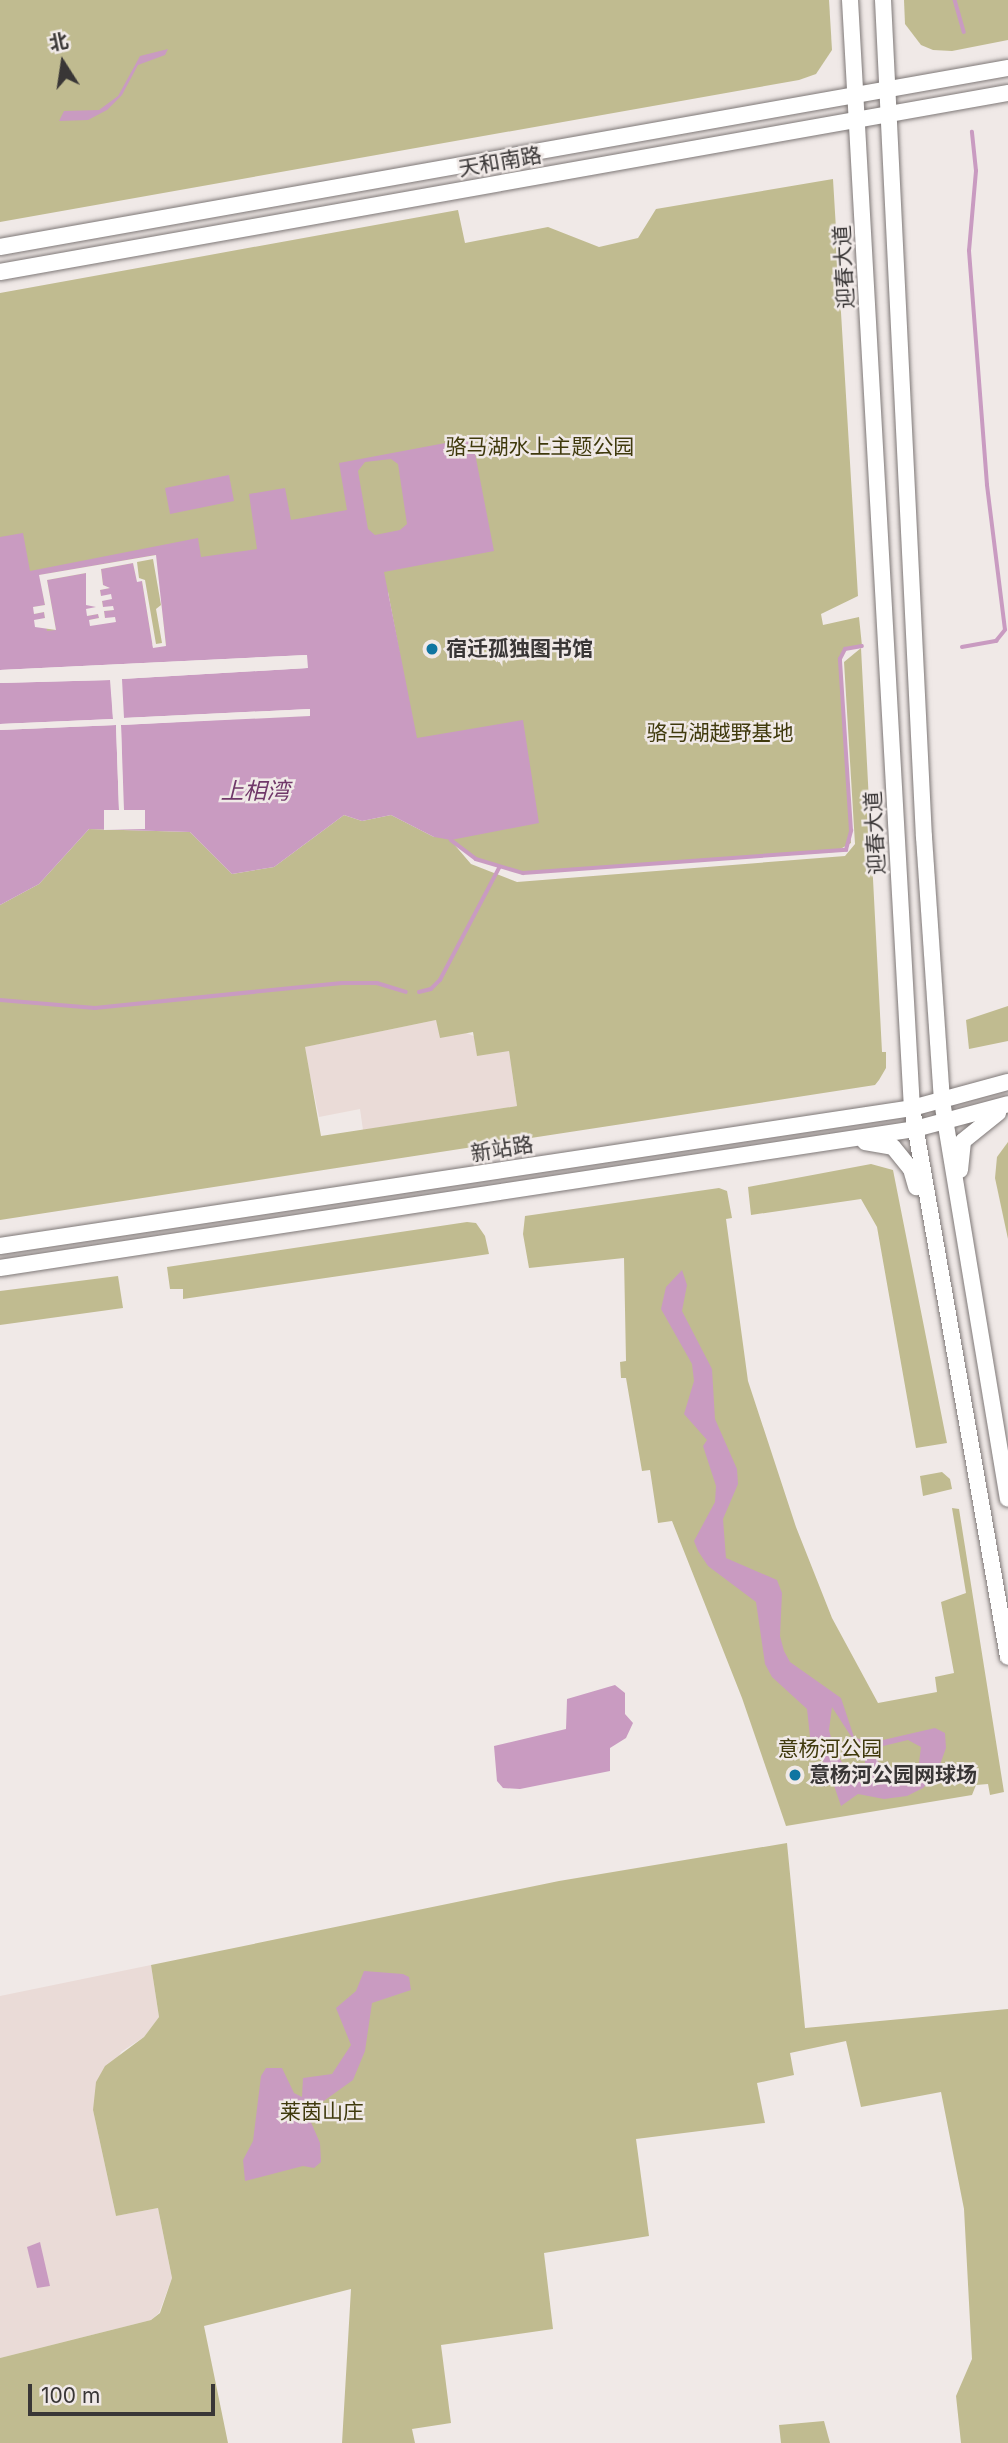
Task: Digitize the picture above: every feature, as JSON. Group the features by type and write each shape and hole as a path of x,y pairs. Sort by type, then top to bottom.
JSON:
{"street":[{"name":"迎春大道","path":"850,0 912,1108 1008,1657"},
{"path":"883,0 887,115 942,1101 975,1319 1008,1499"},
{"name":"天和南路","path":"0,247 1008,68"},
{"name":"天和南路","path":"0,272 1008,93"},
{"name":"新站路","path":"0,1246 912,1108 1008,1082"},
{"path":"975,1319 959,1158 970,1131 1008,1106"},
{"name":"新站路","path":"0,1268 915,1129 1008,1106"},
{"path":"831,1142 880,1142 892,1147 911,1169 954,1343"},
{"path":"932,1224 960,1219"}],"shaded area":[{"path":"436,1020 509,1051 517,1106 363,1130 360,1109 319,1117 304,1047"},
{"path":"151,1965 159,2017 144,2037 121,2052 93,2110 116,2216 158,2208 172,2278 159,2313 151,2320 0,2358 0,1996"}],"green space":[{"path":"0,0 829,0 832,50 816,74 799,80 0,222"},
{"path":"904,0 1008,0 1008,40 952,51 933,50 921,45 905,24"},
{"path":"833,179 858,596 821,614 823,625 859,617 862,646 845,649 840,660 851,843 835,852 523,873 476,859 453,843 471,864 517,882 845,856 855,844 844,662 861,648 882,1052 886,1052 886,1068 879,1080 875,1085 0,1220 0,905 39,884 89,829 190,832 232,874 274,867 344,815 362,821 391,815 434,837 388,592 166,646 47,631 0,611 0,293 458,210 465,243 548,227 599,247 638,238 656,209","holes":["436,1020 440,1038 473,1032 477,1056 509,1051 517,1106 321,1136 305,1047"]},
{"path":"1008,1006 1008,1041 969,1049 966,1020"},
{"path":"1008,1142 1008,1239 995,1178 997,1157"},
{"path":"871,1164 893,1170 947,1443 916,1448 877,1227 861,1199 751,1215 748,1187"},
{"name":"意杨河公园","path":"719,1188 727,1191 732,1218 726,1219 748,1381 796,1527 832,1618 878,1703 937,1692 935,1677 954,1673 941,1602 966,1593 952,1508 959,1509 1004,1792 990,1795 988,1784 976,1785 972,1795 786,1826 742,1698 672,1521 658,1523 650,1470 642,1471 626,1378 621,1378 620,1362 626,1361 624,1258 529,1268 523,1234 525,1216"},
{"path":"467,1222 476,1223 485,1236 489,1254 183,1299 183,1289 170,1289 167,1267"},
{"path":"118,1276 123,1308 0,1325 0,1291"},
{"path":"942,1472 950,1479 952,1489 923,1496 920,1476"},
{"name":"莱茵山庄","path":"787,1843 805,2028 1008,2009 1008,2443 961,2443 956,2396 972,2359 964,2209 941,2092 861,2107 846,2041 790,2053 794,2075 757,2083 765,2123 636,2139 649,2236 544,2253 553,2329 441,2345 451,2423 412,2429 415,2443 342,2443 351,2289 204,2326 228,2443 0,2443 0,2358 151,2320 160,2313 172,2278 158,2208 116,2216 93,2110 96,2082 105,2066 144,2037 159,2017 151,1965 559,1881"},
{"path":"824,2421 830,2443 781,2443 779,2425"}],"water":[{"path":"168,49 165,55 138,65 122,95 107,110 88,120 59,121 64,111 99,110 118,96 140,56"},
{"name":"上相湾","path":"472,438 494,551 384,572 417,738 523,720 539,823 451,840 434,837 391,815 362,821 344,815 274,867 232,874 190,832 89,829 39,884 0,905 0,730 116,725 119,810 123,810 121,725 310,715 310,709 123,718 121,679 307,668 307,655 0,670 0,537 23,533 30,571 198,538 201,557 257,549 249,494 285,488 291,520 347,510 339,463","holes":["391,459 398,464 407,524 400,530 375,535 368,529 358,471 365,462","155,555 166,645 153,647 142,581 137,581 133,563 101,569 103,585 109,588 100,590 101,596 112,598 102,600 103,608 113,610 104,611 105,618 116,622 89,620 99,618 98,614 88,616 96,603 87,605 86,573 47,580 56,630 47,631 44,612 34,614 34,607 45,605 40,575"]},
{"path":"229,475 234,501 170,514 165,488"},
{"path":"111,680 113,719 0,724 0,683"},
{"path":"682,1270 687,1285 682,1311 712,1369 715,1419 737,1469 738,1484 723,1519 726,1558 777,1580 782,1593 780,1636 784,1651 790,1662 841,1698 854,1737 870,1743 935,1728 945,1733 946,1748 937,1773 923,1788 907,1796 884,1799 858,1794 841,1806 828,1768 811,1746 807,1709 772,1677 765,1664 756,1602 708,1566 698,1551 694,1541 715,1502 716,1486 703,1446 707,1440 684,1414 694,1381 692,1364 661,1309 666,1287","holes":["832,1707 865,1758 865,1774 849,1774 834,1749 829,1730","908,1740 921,1747 919,1763 904,1772 888,1772 872,1755 875,1748"]},
{"path":"615,1685 625,1693 625,1714 633,1723 626,1738 610,1748 610,1771 520,1789 503,1788 497,1781 494,1746 566,1729 567,1699"},
{"path":"364,1971 403,1974 409,1977 411,1990 372,2003 365,2051 353,2080 307,2113 320,2143 321,2162 314,2168 303,2166 245,2181 243,2160 253,2141 261,2076 266,2068 282,2068 294,2093 302,2097 303,2078 332,2074 351,2045 336,2008 356,1991"},
{"path":"40,2242 50,2286 37,2288 27,2247"}],"pier":[{"path":"156,555 166,646 153,648 142,581 137,582 133,563 101,569 103,585 110,588 100,590 101,596 111,594 112,599 102,601 103,607 113,606 114,610 104,611 105,618 115,617 116,622 90,626 89,620 99,618 98,614 87,616 86,609 96,607 86,605 86,573 47,580 56,630 35,627 34,620 45,618 44,612 34,614 33,607 45,605 39,575","holes":["153,559 161,605 156,609 162,643 156,644 145,580 139,578 137,562"]},
{"path":"307,655 308,668 122,679 124,718 310,709 310,716 121,725 124,810 145,810 145,829 104,830 104,810 119,810 116,725 0,730 0,724 113,719 110,680 0,683 0,680 112,677 119,722 121,676 304,665 303,659 114,670 0,670"}],"waterway":[{"path":"955,0 964,32"},
{"path":"962,647 996,641 1005,630 987,485 969,251 976,171 972,132"},
{"path":"451,840 476,859 523,873 846,850 851,831 840,659 845,649 862,646"},
{"path":"419,992 431,989 440,980 499,868"},
{"path":"0,1000 95,1008 342,983 377,983 406,992"}],"place":[{"name":"宿迁孤独图书馆","path":"432,649"},
{"name":"意杨河公园网球场","path":"795,1775"}],"park label":[{"name":"骆马湖水上主题公园","path":"540,447"},
{"name":"骆马湖越野基地","path":"720,733"}]}
